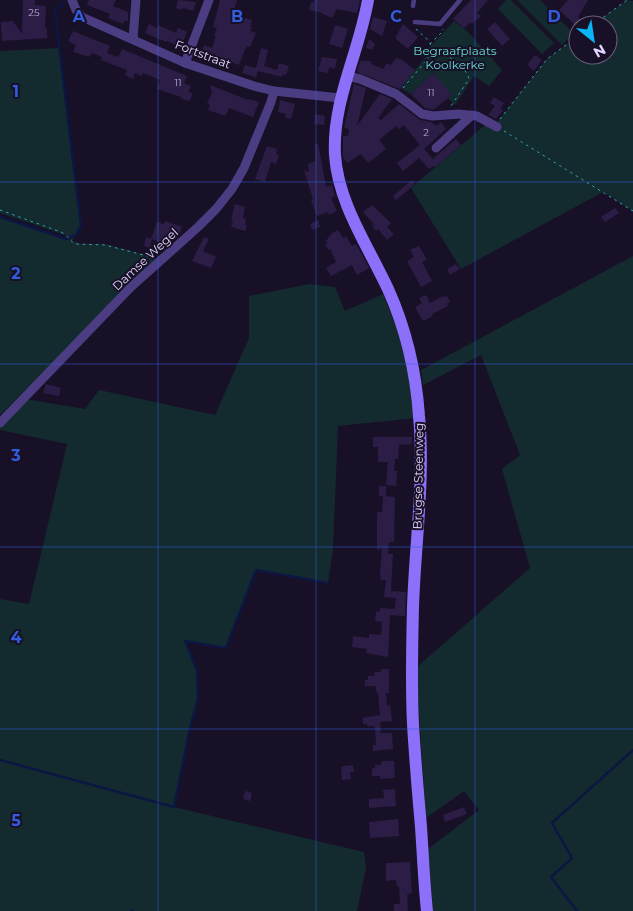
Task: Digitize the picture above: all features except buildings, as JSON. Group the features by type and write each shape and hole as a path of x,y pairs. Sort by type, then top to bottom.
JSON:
{"main road":[{"name":"Brugse Steenweg","path":"368,0 340,98 335,154 340,184 350,211 389,291 400,321 414,374 420,417 421,467 413,604 412,678 413,724 427,911"}],"street":[{"name":"Fortstraat","path":"72,0 76,10 82,17 185,62 274,91 340,98"},
{"path":"133,39 136,0"},
{"path":"185,62 209,0"},
{"path":"347,76 360,79 398,95 422,114 433,116 446,114 472,116 496,126"},
{"name":"Damse Wegel","path":"0,423 131,287 216,209 232,189 244,168 256,142 274,91"},
{"path":"436,148 472,116"}],"lane":[{"path":"414,0 414,6"},
{"path":"415,22 440,24 460,0"}],"path":[{"path":"607,15 627,0"},
{"path":"415,22 414,28 430,44 435,54"},
{"path":"430,44 443,30 440,24"},
{"path":"568,43 547,59 496,126 633,211"},
{"path":"398,95 431,55 442,52 469,79 446,114"},
{"path":"0,210 68,235 71,242 82,245 105,246 161,260"}],"green space":[{"path":"506,0 511,0 554,43 542,54 498,9"},
{"path":"517,0 540,0 568,28 568,38 562,45"},
{"path":"627,0 633,1 633,211 603,192 461,269 411,188 485,125 495,125 547,59 568,43 568,65 618,65 618,15 607,15"},
{"name":"Begraafplaats Koolkerke","path":"454,21 467,31 502,70 489,86 474,76 455,105 448,98 451,95 433,73 411,94 401,88 430,51 428,49"},
{"path":"59,48 81,226 72,241 83,244 105,244 157,258 0,415 0,217 71,241 68,236 0,213 0,51"},
{"path":"633,256 633,911 433,911 428,849 479,810 464,791 426,818 416,668 530,568 502,469 520,455 481,355 423,385 421,370"},
{"path":"309,284 335,287 345,311 383,294 407,354 416,418 338,426 333,549 328,583 256,570 226,648 186,642 197,670 198,699 190,728 174,807 364,852 366,868 357,911 0,911 0,599 29,604 67,444 0,430 0,427 25,399 85,409 99,390 215,415 249,338 249,296"}],"waterway":[{"path":"0,217 66,239 76,235 81,226 55,11 65,2"},
{"path":"0,760 174,807 190,728 198,699 197,670 185,641 226,648 256,570 328,583"},
{"path":"577,911 551,877 572,858 552,823 633,750"}]}
